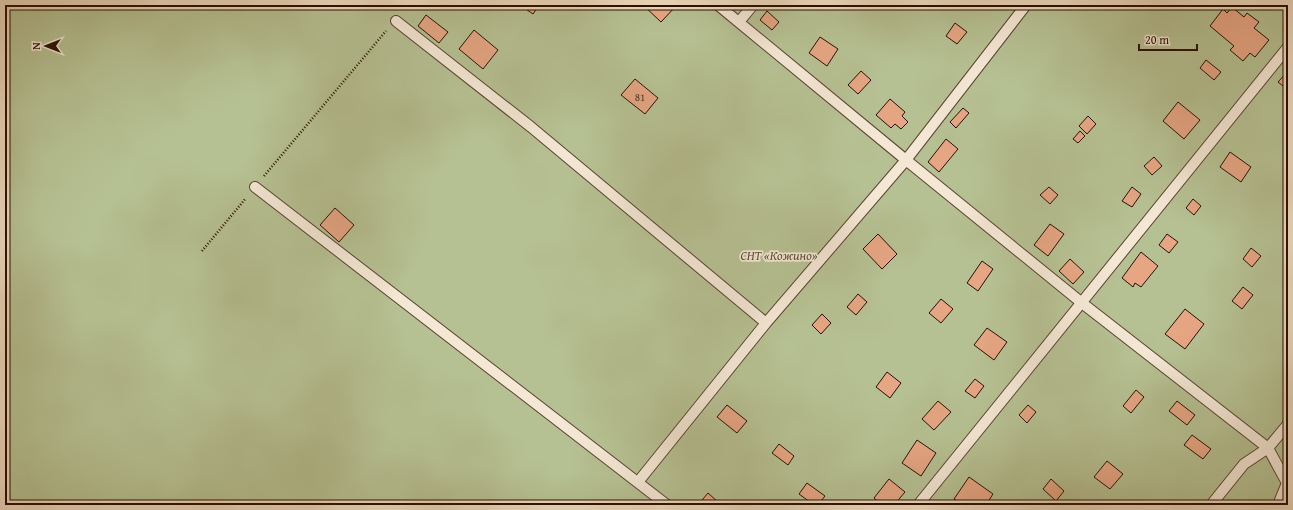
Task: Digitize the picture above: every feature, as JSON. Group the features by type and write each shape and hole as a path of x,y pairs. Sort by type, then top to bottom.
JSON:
{"lane":[{"path":"718,5 1082,303 1268,448 1287,483 1278,505"},
{"path":"739,22 753,5"},
{"path":"638,482 766,323 906,160 1026,5"},
{"path":"396,20 531,127 766,323"},
{"path":"918,505 1288,47"},
{"path":"256,186 667,505"},
{"path":"1211,505 1244,464 1268,448 1288,424"}],"path":[{"path":"202,251 396,20"}],"green space":[{"name":"СНТ «Кожино»","path":"5,5 1288,5 1288,505 5,505"}],"building":[{"path":"520,5 539,5 533,14"},
{"path":"643,5 677,5 661,22"},
{"path":"1232,7 1244,17 1247,13 1259,22 1254,28 1269,40 1255,57 1250,53 1243,61 1230,50 1234,46 1210,26 1223,9 1227,13"},
{"path":"767,11 779,22 772,30 760,20"},
{"path":"426,15 448,32 439,43 418,26"},
{"path":"955,23 967,32 957,44 946,36"},
{"path":"474,30 498,50 483,69 459,49"},
{"path":"820,37 838,49 827,66 809,53"},
{"path":"1206,60 1221,72 1214,80 1200,68"},
{"path":"861,71 871,80 858,94 848,85"},
{"path":"1288,71 1288,90 1278,82"},
{"path":"635,79 658,98 645,114 621,95"},
{"path":"890,99 905,112 902,116 908,122 901,129 895,124 891,128 876,115"},
{"path":"1178,102 1200,120 1184,139 1163,121"},
{"path":"963,108 969,113 956,128 950,122"},
{"path":"1088,116 1096,124 1087,134 1079,126"},
{"path":"1080,131 1085,136 1078,143 1073,139"},
{"path":"946,139 958,149 939,172 928,162"},
{"path":"1230,152 1251,167 1241,182 1220,167"},
{"path":"1154,157 1162,166 1152,175 1144,166"},
{"path":"1049,187 1058,195 1050,204 1040,195"},
{"path":"1132,187 1141,194 1132,207 1122,201"},
{"path":"1193,199 1201,206 1194,215 1186,208"},
{"path":"335,208 354,225 339,242 320,225"},
{"path":"1050,224 1064,234 1048,256 1034,245"},
{"path":"878,234 897,254 882,269 863,249"},
{"path":"1167,234 1178,242 1169,253 1159,245"},
{"path":"1251,248 1261,256 1252,267 1243,259"},
{"path":"1141,252 1158,266 1141,287 1135,283 1133,287 1122,278"},
{"path":"1070,259 1084,272 1073,284 1059,271"},
{"path":"982,261 993,269 978,291 967,283"},
{"path":"1243,287 1253,295 1242,309 1232,301"},
{"path":"858,294 867,302 856,315 847,307"},
{"path":"941,299 953,309 941,323 929,313"},
{"path":"1185,309 1204,324 1185,349 1165,334"},
{"path":"822,314 831,323 821,334 812,325"},
{"path":"987,328 1007,342 994,360 974,345"},
{"path":"887,372 901,383 890,398 876,387"},
{"path":"975,379 984,386 975,398 965,391"},
{"path":"1136,390 1144,397 1131,413 1123,406"},
{"path":"938,401 951,412 934,430 922,419"},
{"path":"1177,401 1195,415 1187,425 1169,411"},
{"path":"727,405 747,421 737,433 717,417"},
{"path":"1028,405 1036,412 1027,423 1019,415"},
{"path":"1192,435 1211,449 1203,459 1184,445"},
{"path":"917,440 936,453 921,476 902,463"},
{"path":"779,444 794,456 788,465 772,453"},
{"path":"1107,461 1123,474 1110,489 1094,477"},
{"path":"969,477 993,494 986,505 964,505 954,499"},
{"path":"889,479 905,492 894,505 882,505 874,498"},
{"path":"1051,479 1064,491 1056,501 1043,489"},
{"path":"807,483 825,496 818,505 814,505 799,494"},
{"path":"708,493 718,502 716,505 698,505"}]}
